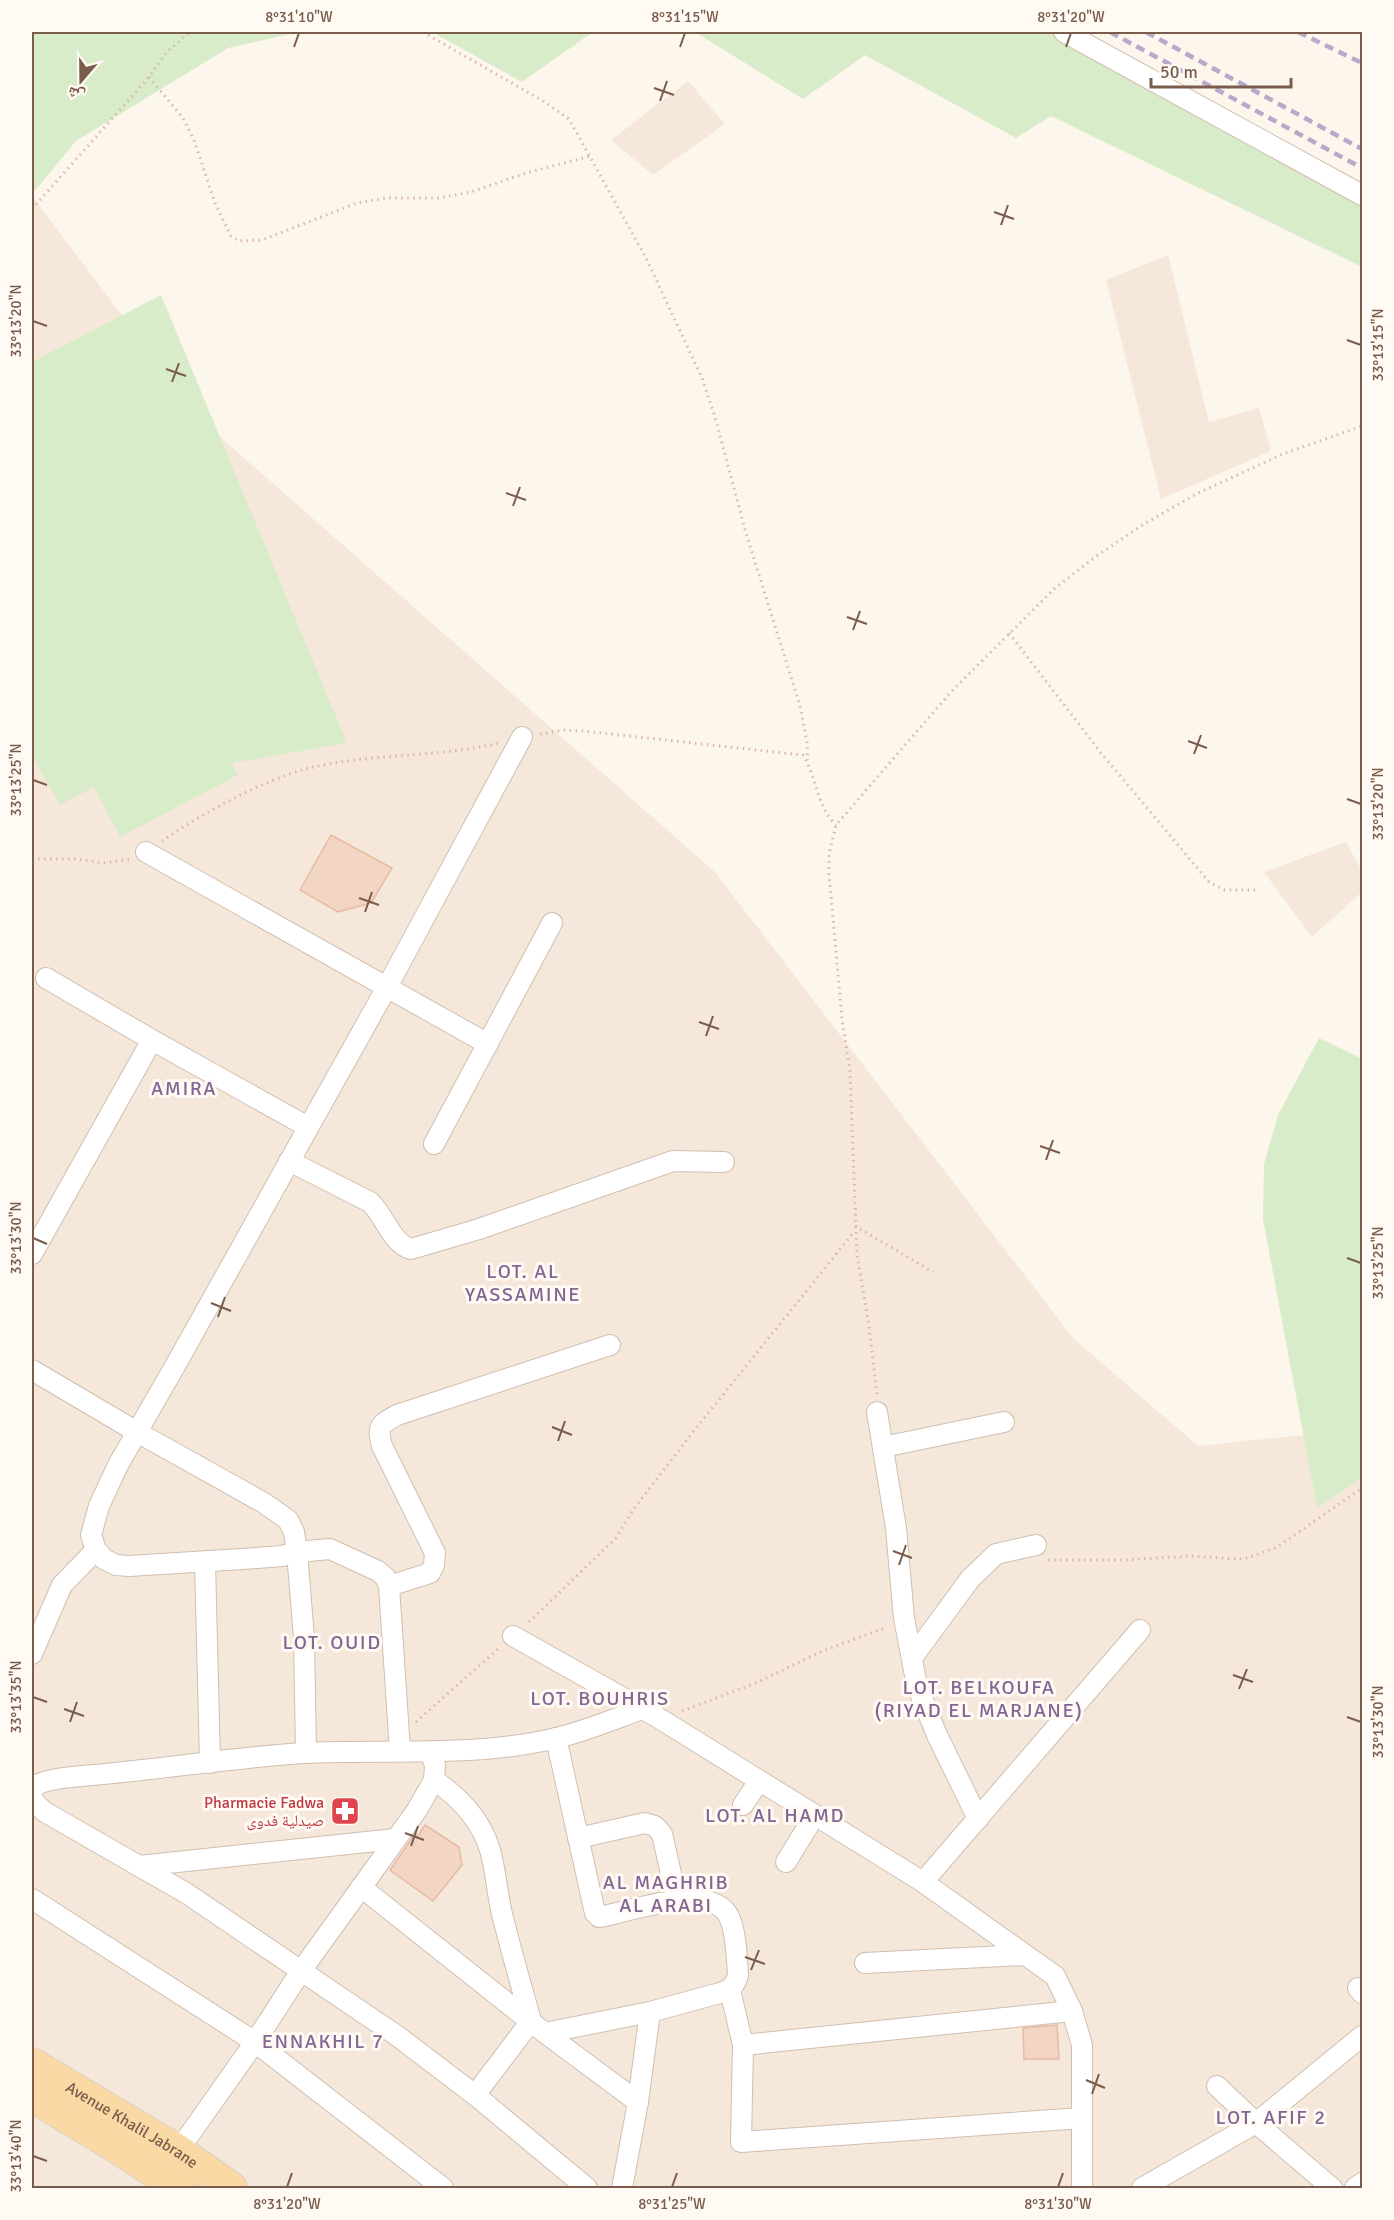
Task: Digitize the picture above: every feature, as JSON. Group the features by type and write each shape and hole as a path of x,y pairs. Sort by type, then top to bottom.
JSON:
{"main road":[{"name":"Avenue Khalil Jabrane","path":"32,2064 169,2176"},
{"name":"Avenue Khalil Jabrane","path":"32,2096 169,2176 231,2188"}],"street":[{"path":"1064,32 1362,195"},
{"path":"399,1744 389,1586 385,1577 378,1571 330,1549 282,1556 149,1566 116,1564 104,1559 96,1550 91,1535 99,1506 118,1465 387,987 522,737"},
{"path":"146,852 488,1044"},
{"path":"434,1144 552,923"},
{"path":"46,978 308,1127"},
{"path":"33,1244 152,1040"},
{"path":"289,1161 370,1202 380,1211 398,1243 411,1250 479,1229 673,1161 724,1162"},
{"path":"389,1586 430,1573 434,1565 435,1552 382,1446 378,1431 382,1424 397,1415 610,1345"},
{"path":"32,1370 264,1503 288,1520 294,1533 297,1552 304,1638 306,1753"},
{"path":"877,1413 896,1528 904,1618 917,1686 937,1735 978,1819"},
{"path":"883,1447 1004,1422"},
{"path":"32,1654 62,1585 96,1550"},
{"path":"912,1658 970,1579 996,1554 1042,1552"},
{"path":"205,1562 210,1763"},
{"path":"923,1882 1140,1630"},
{"path":"513,1636 650,1713 923,1882 1055,1976 1072,2011 1082,2045 1082,2188"},
{"path":"586,2188 475,2095 396,2035 186,1893 45,1812 33,1800 33,1788 38,1783 59,1778 142,1772 399,1744 430,1752 495,1748 556,1738 650,1713"},
{"path":"475,2095 538,2027 650,2012 730,1989 738,1975 732,1923 728,1914 713,1901 677,1900 599,1917 595,1913 556,1738"},
{"path":"169,2176 301,1971 417,1809 434,1780 435,1765 430,1752"},
{"path":"434,1780 454,1794 465,1806 481,1829 490,1850 502,1911 538,2027"},
{"path":"743,1805 759,1781"},
{"path":"786,1862 815,1815"},
{"path":"578,1838 645,1823 656,1826 662,1834 677,1900"},
{"path":"139,1866 395,1839"},
{"path":"361,1887 538,2027 638,2102"},
{"path":"32,1899 255,2042 442,2188"},
{"path":"865,1963 1025,1954"},
{"path":"730,1989 743,2045 741,2142 1082,2118"},
{"path":"743,2045 1072,2011"},
{"path":"622,2188 638,2102 650,2012"},
{"path":"1142,2188 1257,2123 1362,2036"},
{"path":"1217,2086 1332,2188"},
{"path":"1355,2188 1362,2183"}],"path":[{"path":"32,209 148,77 167,52 190,32"},
{"path":"423,32 559,110 575,126 646,258 702,378 715,417 746,533 800,706 807,742 807,762"},
{"path":"148,77 183,118 194,140 227,228 231,236 239,241 262,240 357,203 386,198 439,198 471,192 526,173 591,156"},
{"path":"877,1413 877,1381 859,1275 855,1228 854,1132 850,1071 842,1019 829,874 829,854 836,825 951,692 1054,589 1098,555 1144,524 1198,493 1283,454 1362,426"},
{"path":"1009,633 1101,753 1209,882 1225,890 1257,890"},
{"path":"32,859 111,862 129,859 146,852 180,828 222,805 283,776 308,769 480,747 563,730 803,755 825,814 836,825"},
{"path":"855,1228 933,1272"},
{"path":"399,1744 553,1601 616,1538 633,1510 689,1437 855,1228"},
{"path":"1042,1552 1123,1560 1191,1556 1248,1558 1275,1548 1362,1488"},
{"path":"650,1713 683,1711 713,1701 820,1652 882,1630 904,1618"}],"shaded area":[{"path":"688,81 725,124 653,175 611,140"},
{"path":"32,196 202,421 715,872 1073,1338 1198,1446 1362,1429 1362,2188 32,2188"},
{"path":"1168,255 1209,422 1259,408 1271,451 1161,499 1106,280"},
{"path":"1346,842 1362,871 1362,892 1312,937 1264,872"}],"green space":[{"path":"32,32 299,32 228,48 76,141 32,194"},
{"path":"432,32 593,32 522,82"},
{"path":"695,32 1051,32 1362,200 1362,267 1051,116 1016,138 865,55 803,99"},
{"path":"161,295 347,743 232,763 238,775 120,837 94,787 60,805 32,755 32,362"},
{"path":"1319,1038 1362,1059 1362,1478 1317,1508 1263,1219 1264,1164 1278,1115"}],"building":[{"path":"331,835 392,868 371,903 338,912 300,890"},
{"path":"425,1825 459,1847 462,1865 433,1901 390,1870 415,1834 418,1836"},
{"path":"1057,2025 1059,2059 1024,2059 1023,2028"}],"railway":[{"path":"1110,32 1362,168"},
{"path":"1146,32 1362,149"},
{"path":"1298,32 1362,63"}],"place":[{"name":"Pharmacie Fadwa صيدلية فدوى","path":"345,1811"}],"district":[{"name":"AMIRA","path":"184,1088"},
{"name":"LOT. AL YASSAMINE","path":"523,1282"},
{"name":"LOT. OUID","path":"332,1642"},
{"name":"LOT. BOUHRIS","path":"600,1698"},
{"name":"LOT. BELKOUFA (RIYAD EL MARJANE)","path":"979,1698"},
{"name":"LOT. AL HAMD","path":"775,1815"},
{"name":"AL MAGHRIB AL ARABI","path":"666,1894"},
{"name":"ENNAKHIL 7","path":"323,2041"},
{"name":"LOT. AFIF 2","path":"1271,2117"}]}
